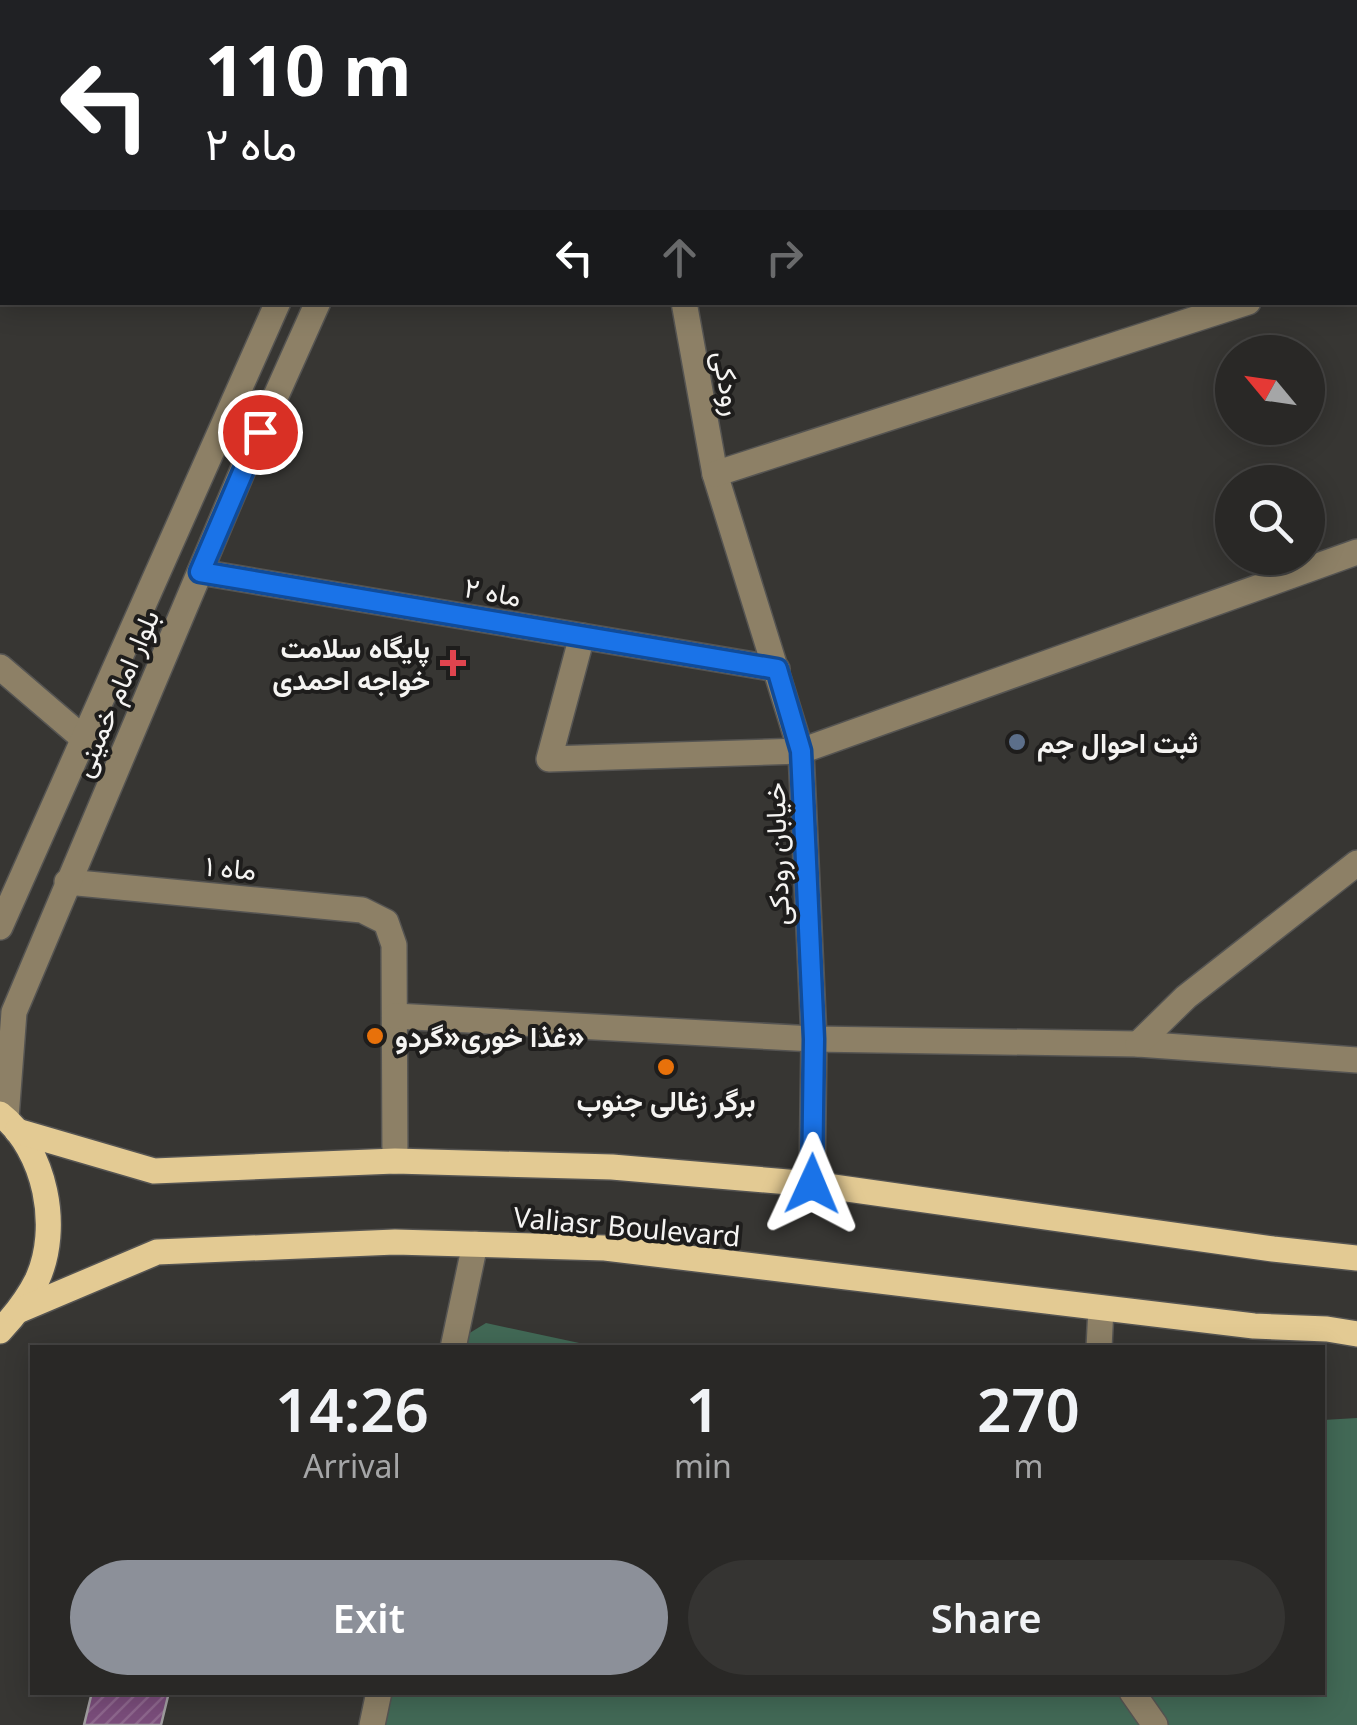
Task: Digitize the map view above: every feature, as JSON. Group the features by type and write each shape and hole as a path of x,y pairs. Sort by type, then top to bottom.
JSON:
{"main road":[{"name":"Valiasr Boulevard","path":"8,1121 154,1171 395,1161 612,1167 812,1184 1273,1250 1357,1258"},
{"path":"0,1330 20,1310 38,1276 48,1239 47,1201 36,1164 8,1121"},
{"name":"Valiasr Boulevard","path":"20,1310 157,1252 394,1242 605,1248 1102,1308 1357,1334"}],"street":[{"name":"بلوار امام خمینی","path":"0,927 277,305"},
{"name":"بلوار امام خمینی","path":"8,1121 6,1026 317,305"},
{"name":"رودکی","path":"685,305 715,474"},
{"path":"715,474 1239,305"},
{"name":"خیابان رودکی","path":"715,474 801,751 814,1039 812,1184"},
{"path":"582,636 549,759 801,751 1357,552"},
{"name":"ماه ۲","path":"200,572 777,669"},
{"path":"0,666 84,739"},
{"path":"1138,1044 1186,997 1357,863"},
{"name":"ماه ۱","path":"66,882 362,910 386,922 394,945 395,1016"},
{"path":"395,1161 395,1016 814,1039 1138,1044 1357,1060"},
{"path":"453,1345 475,1244"},
{"path":"1099,1345 1102,1308"},
{"path":"372,1725 377,1695"},
{"path":"1134,1695 1155,1725"}],"green space":[{"path":"486,1323 589,1345 466,1345 468,1334"},
{"path":"1357,1418 1357,1725 376,1725 383,1695 1325,1695 1325,1420"}],"building":[{"path":"91,1695 168,1695 161,1725 84,1725"}],"place":[{"name":"پایگاه سلامت خواجه احمدی","path":"453,663"},
{"name":"ثبت احوال جم","path":"1017,742"},
{"name":"غذا خوری«گردو»","path":"375,1036"},
{"name":"برگر زغالی جنوب","path":"666,1067"}],"route":[{"path":"260,432 200,572 777,669 801,751 814,1039 812,1184"}]}
